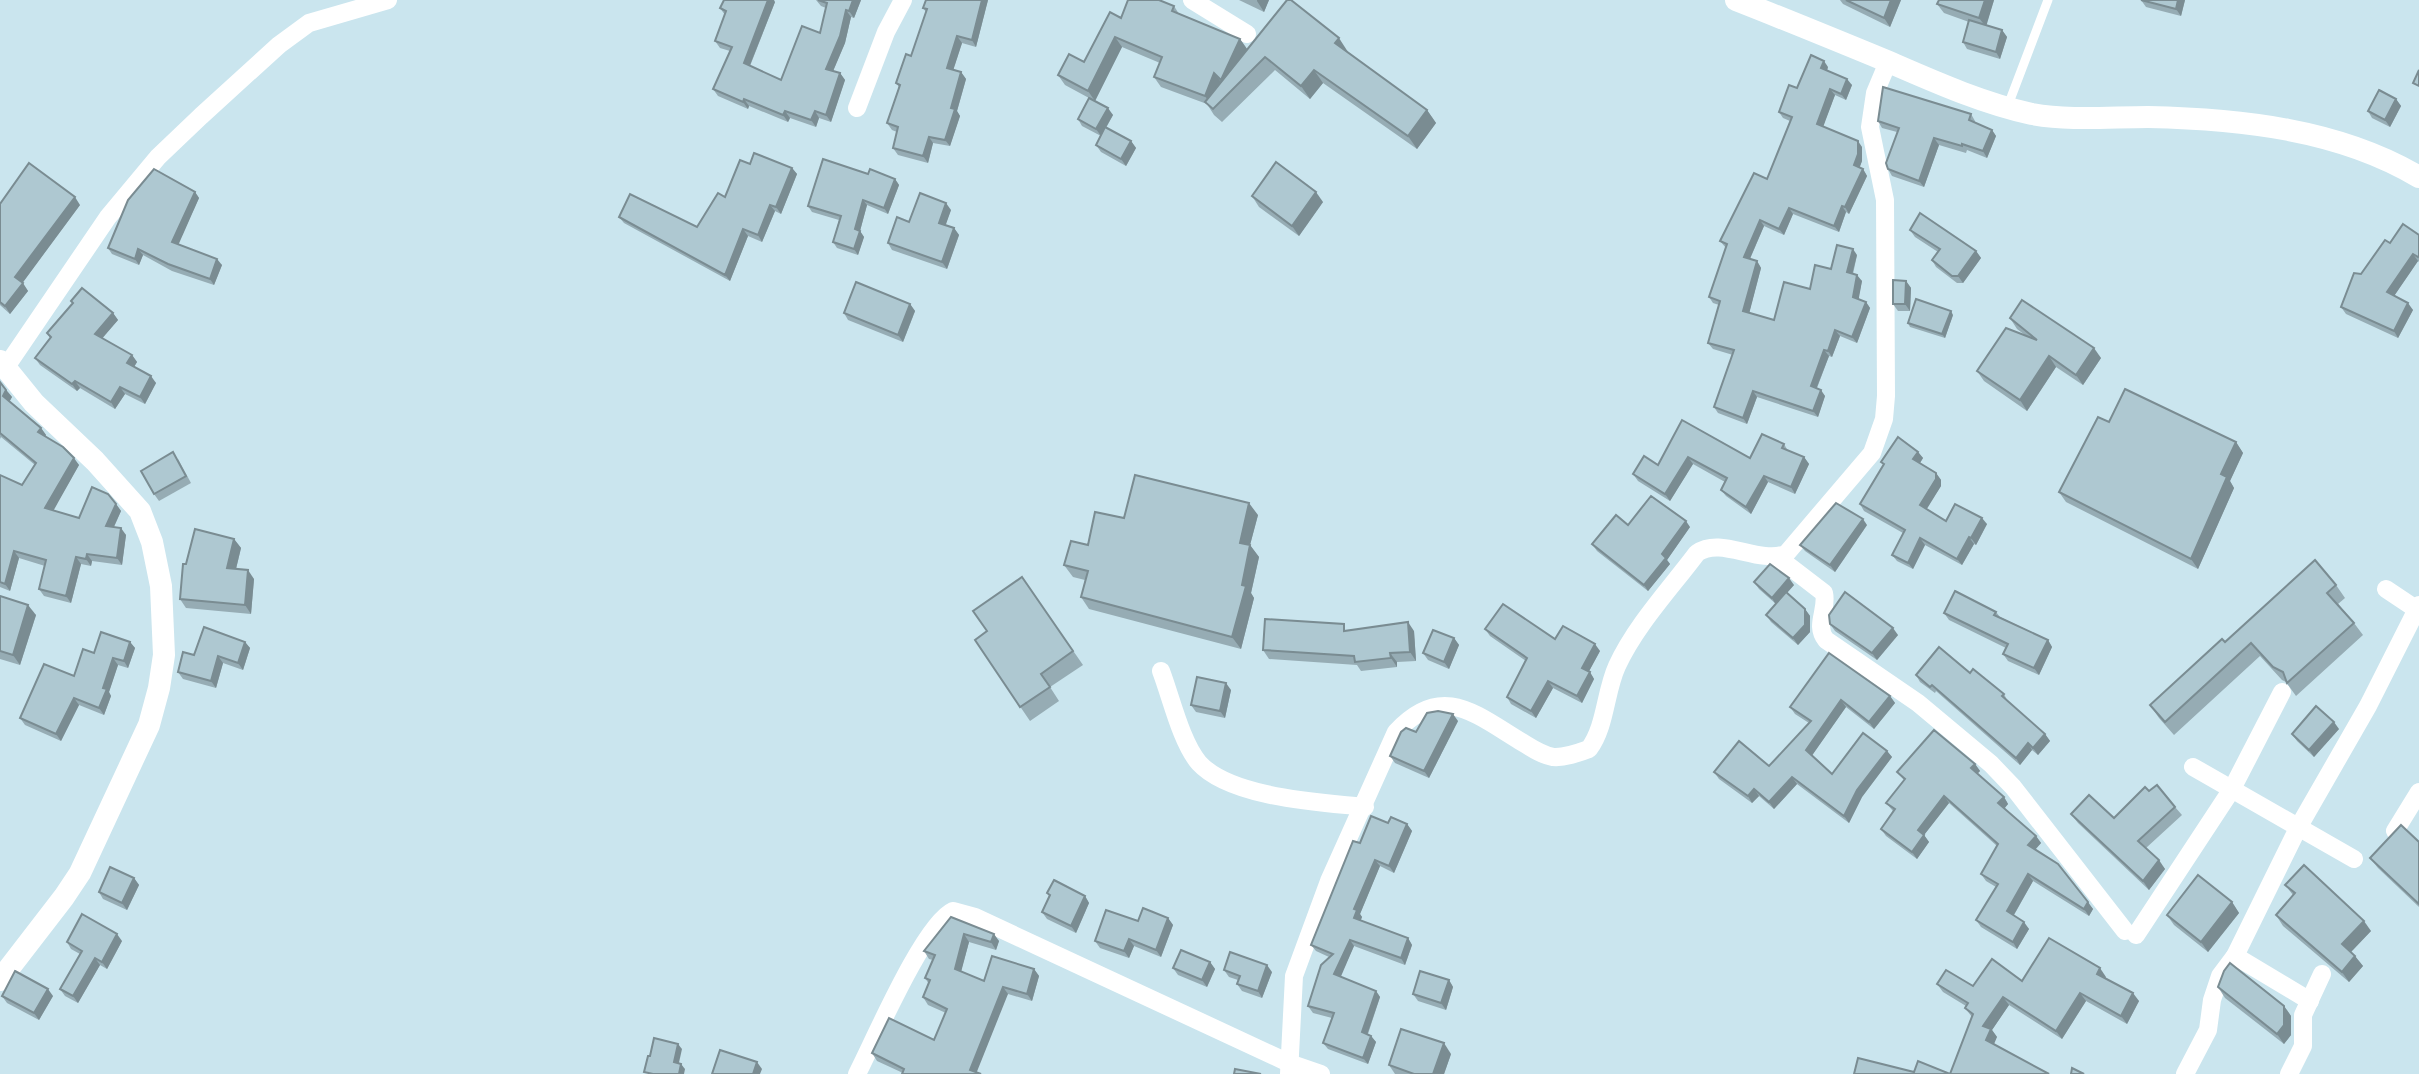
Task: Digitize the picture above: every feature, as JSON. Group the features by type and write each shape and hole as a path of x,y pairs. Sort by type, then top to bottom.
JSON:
{"street":[{"path":"1,974 80,873 149,725 164,655 161,586 152,542 140,511 95,461 34,403 3,364 108,217 158,157 201,116 279,45 309,23 388,0"},
{"path":"857,108 886,32 903,0"},
{"path":"1192,0 1247,34"},
{"path":"1736,0 1955,90 2007,108 2056,116 2162,118 2273,127 2355,148 2419,177"},
{"path":"1289,1068 1294,976 1329,881 1365,807 1396,732 1410,718 1432,706 1462,708 1539,753 1553,757 1568,756 1589,749 1598,732 1611,681 1624,652 1697,553 1718,547 1777,557 1793,548 1872,453 1884,419 1886,396 1885,200 1870,127 1875,93 1888,62"},
{"path":"1777,557 1824,593 1825,606 1820,626 1823,636 1918,703 1991,764 2130,933 2232,789 2282,692"},
{"path":"2185,1074 2208,1030 2212,1000 2220,976 2235,956 2298,828 2361,719 2418,608 2386,589"},
{"path":"1161,671 1197,761 1210,773 1229,782 1289,798 1365,807"},
{"path":"2193,767 2354,859"},
{"path":"2395,831 2419,792"},
{"path":"857,1074 928,936 945,915 953,911 975,917 1289,1068 1321,1074"},
{"path":"2235,956 2310,1001"},
{"path":"2289,1074 2303,1046 2303,1015 2322,974"}],"lane":[{"path":"2007,108 2048,0"}],"building":[{"path":"724,0 768,0 744,63 781,80 802,26 820,33 827,3 818,0 853,0 849,11 846,10 840,36 826,69 840,73 826,115 815,111 811,120 785,111 783,115 713,89 732,47 715,41 726,11 720,8"},
{"path":"926,0 982,0 972,40 957,36 947,68 961,72 951,108 955,109 945,140 929,137 923,156 893,148 898,127 887,123 900,85 896,83 906,54 911,56 927,9 923,8"},
{"path":"1128,0 1159,0 1174,6 1172,11 1240,39 1221,80 1214,73 1205,96 1154,77 1162,57 1115,37 1088,91 1058,75 1069,54 1084,62 1110,12 1121,18"},
{"path":"1287,0 1339,38 1335,43 1427,110 1408,136 1314,70 1301,86 1265,57 1213,109 1205,102"},
{"path":"1846,0 1891,0 1884,18"},
{"path":"1939,0 1985,0 1979,18 1937,4"},
{"path":"2141,0 2178,0 2176,9"},
{"path":"1969,20 2002,30 1996,52 1963,42"},
{"path":"1811,55 1824,61 1821,68 1847,79 1841,94 1830,89 1817,124 1858,141 1854,165 1863,169 1834,226 1789,208 1779,229 1760,220 1744,257 1757,261 1743,311 1774,320 1784,282 1810,289 1815,265 1831,269 1837,245 1853,249 1847,272 1857,275 1853,297 1866,302 1852,337 1835,330 1828,351 1824,350 1811,386 1821,390 1813,411 1753,391 1743,418 1714,407 1734,350 1708,343 1720,301 1709,297 1727,244 1720,241 1754,173 1767,179 1792,117 1779,112 1789,85 1797,88"},
{"path":"2419,70 2419,86 2413,83"},
{"path":"1883,87 1971,114 1969,120 1992,130 1983,151 1934,138 1919,181 1888,169 1886,163 1899,128 1878,121"},
{"path":"2379,90 2396,99 2385,120 2368,111"},
{"path":"1089,98 1108,108 1096,129 1078,119"},
{"path":"1105,127 1131,141 1121,159 1096,145"},
{"path":"754,153 792,168 776,207 770,205 758,235 743,229 725,275 619,217 630,194 697,227 718,193 725,197 740,160 750,164"},
{"path":"823,159 868,174 870,169 895,179 884,208 863,200 855,229 860,231 854,249 833,242 841,216 808,206"},
{"path":"1276,162 1316,192 1292,226 1252,196"},
{"path":"29,163 75,197 15,277 23,283 5,306 0,302 0,204"},
{"path":"154,169 195,192 172,242 217,259 210,279 138,249 135,259 108,248 128,200"},
{"path":"920,193 946,203 939,223 954,228 942,262 888,243 897,217 909,222"},
{"path":"1920,213 1976,251 1958,276 1952,276 1932,260 1940,249 1910,230"},
{"path":"2403,224 2419,235 2419,256 2413,254 2387,292 2408,303 2394,331 2341,307 2354,273 2361,274 2385,240 2390,243"},
{"path":"1893,280 1906,281 1905,304 1893,304"},
{"path":"856,282 910,304 898,335 844,313"},
{"path":"82,288 113,313 95,334 132,355 127,363 151,376 140,397 120,387 111,402 75,381 72,384 35,358 51,337 47,333"},
{"path":"1916,299 1951,311 1942,334 1908,323"},
{"path":"2022,300 2094,348 2076,375 2049,356 2020,400 1977,371 2006,328 2037,340 2010,318"},
{"path":"0,382 6,390 3,396 41,428 38,432 63,447 74,458 45,508 79,518 92,487 108,494 116,504 106,526 121,528 117,558 87,554 86,559 76,557 66,596 39,589 46,560 14,551 5,584 0,582 0,475 22,485 36,463 0,433"},
{"path":"2125,389 2236,442 2221,474 2227,477 2191,559 2059,492 2098,417 2109,422"},
{"path":"1682,420 1750,458 1762,434 1784,444 1782,448 1804,457 1791,487 1764,476 1746,507 1721,490 1727,478 1688,457 1665,494 1633,474 1644,456 1658,465"},
{"path":"1898,437 1918,452 1913,459 1936,473 1936,479 1920,505 1946,521 1955,504 1982,518 1957,559 1920,538 1908,563 1892,555 1905,530 1860,504 1884,464 1881,462"},
{"path":"173,452 186,476 154,494 141,471"},
{"path":"1135,475 1249,503 1240,543 1250,545 1242,585 1246,586 1232,637 1081,597 1088,571 1064,565 1071,541 1088,545 1095,512 1124,518"},
{"path":"1651,496 1686,521 1662,554 1666,558 1644,585 1592,544 1616,515 1628,525"},
{"path":"1836,503 1863,519 1830,565 1800,545"},
{"path":"195,529 234,539 227,568 248,570 245,605 180,599 183,564 186,564"},
{"path":"2315,560 2336,585 2327,593 2354,623 2287,683 2283,672 2273,667 2251,643 2165,722 2150,705"},
{"path":"1770,564 1789,578 1772,598 1754,582"},
{"path":"1022,577 1073,651 1041,674 1050,687 1020,707 975,640 987,631 973,611"},
{"path":"1955,591 1996,612 1994,615 2048,640 2034,668 2003,654 2008,644 1944,613"},
{"path":"1786,592 1805,609 1805,625 1793,638 1766,615"},
{"path":"1845,592 1893,628 1872,653 1830,624 1829,615"},
{"path":"0,596 28,605 13,655 0,651"},
{"path":"1503,604 1555,639 1563,626 1595,644 1582,668 1590,672 1577,696 1548,681 1531,711 1507,697 1527,658 1485,629"},
{"path":"1265,619 1344,624 1344,631 1408,622 1410,652 1390,653 1391,658 1355,662 1354,656 1263,650"},
{"path":"204,627 245,642 238,663 218,656 211,681 178,672 183,652 194,655"},
{"path":"1433,630 1454,638 1444,662 1423,653"},
{"path":"101,632 130,642 124,661 113,658 103,688 107,689 99,708 74,698 56,734 20,718 44,664 74,676 83,649 94,653"},
{"path":"1939,647 1970,673 1973,669 2004,694 2002,696 2045,734 2033,748 2028,743 2016,758 1932,685 1930,687 1916,675"},
{"path":"1829,653 1890,696 1869,722 1841,700 1806,750 1832,774 1863,733 1887,751 1857,790 1844,816 1792,777 1769,802 1754,789 1748,796 1714,772 1739,741 1769,766 1811,721 1790,707"},
{"path":"1197,677 1226,683 1220,711 1191,705"},
{"path":"2316,706 2334,722 2309,750 2292,734"},
{"path":"1438,711 1453,714 1424,771 1390,756 1401,732 1406,728 1416,732 1427,713"},
{"path":"1934,730 1975,764 1971,768 2004,797 1998,803 2036,836 2028,845 2058,864 2088,902 2084,909 2028,874 2007,911 2024,922 2013,942 1976,920 1998,884 1981,874 1998,844 1944,796 1918,830 1924,835 1912,852 1881,829 1895,809 1886,803 1905,779 1897,772"},
{"path":"2157,785 2175,807 2138,841 2159,860 2143,881 2071,814 2089,795 2114,818 2145,787 2149,791"},
{"path":"1371,816 1388,823 1391,817 1407,824 1389,866 1375,860 1354,909 1357,910 1354,918 1408,938 1401,958 1350,940 1334,974 1376,991 1362,1032 1371,1036 1363,1058 1323,1043 1334,1013 1308,1006 1321,965 1333,954 1311,945 1353,841 1360,843"},
{"path":"2401,825 2419,842 2419,904 2370,858"},
{"path":"2304,865 2364,921 2342,944 2355,956 2342,972 2276,915 2295,893 2285,885"},
{"path":"110,867 134,878 122,903 99,892"},
{"path":"2198,875 2232,902 2201,942 2167,915"},
{"path":"1054,880 1085,896 1071,926 1042,912"},
{"path":"1143,908 1168,918 1156,950 1129,939 1124,951 1095,941 1106,910 1138,921"},
{"path":"82,914 117,934 102,962 95,958 73,996 60,989 82,951 67,942"},
{"path":"951,917 994,934 991,942 964,934 955,969 984,981 992,956 1034,969 1027,994 1003,987 970,1070 981,1074 902,1074 904,1069 872,1053 889,1018 934,1040 947,1009 923,997 930,980 925,978 935,955 924,951"},
{"path":"2049,938 2100,968 2097,974 2133,993 2121,1016 2080,993 2056,1031 2003,997 1983,1026 1991,1029 1986,1040 2049,1074 1950,1074 1973,1014 1965,1008 1968,1003 1937,984 1946,970 1973,986 1992,959 2022,981"},
{"path":"1181,950 1210,962 1202,980 1173,968"},
{"path":"1230,952 1267,965 1258,991 1237,984 1240,976 1224,970"},
{"path":"2230,963 2284,1006 2284,1025 2277,1034 2218,987"},
{"path":"15,971 48,989 34,1013 2,996"},
{"path":"1420,971 1449,980 1441,1003 1413,994"},
{"path":"1401,1029 1444,1043 1433,1074 1414,1074 1389,1065"},
{"path":"654,1038 678,1044 674,1062 681,1064 679,1074 644,1072"},
{"path":"720,1050 757,1062 753,1074 712,1074"},
{"path":"1858,1058 1914,1072 1918,1061 1950,1074 1854,1074"},
{"path":"1235,1069 1261,1074 1234,1074"}]}
